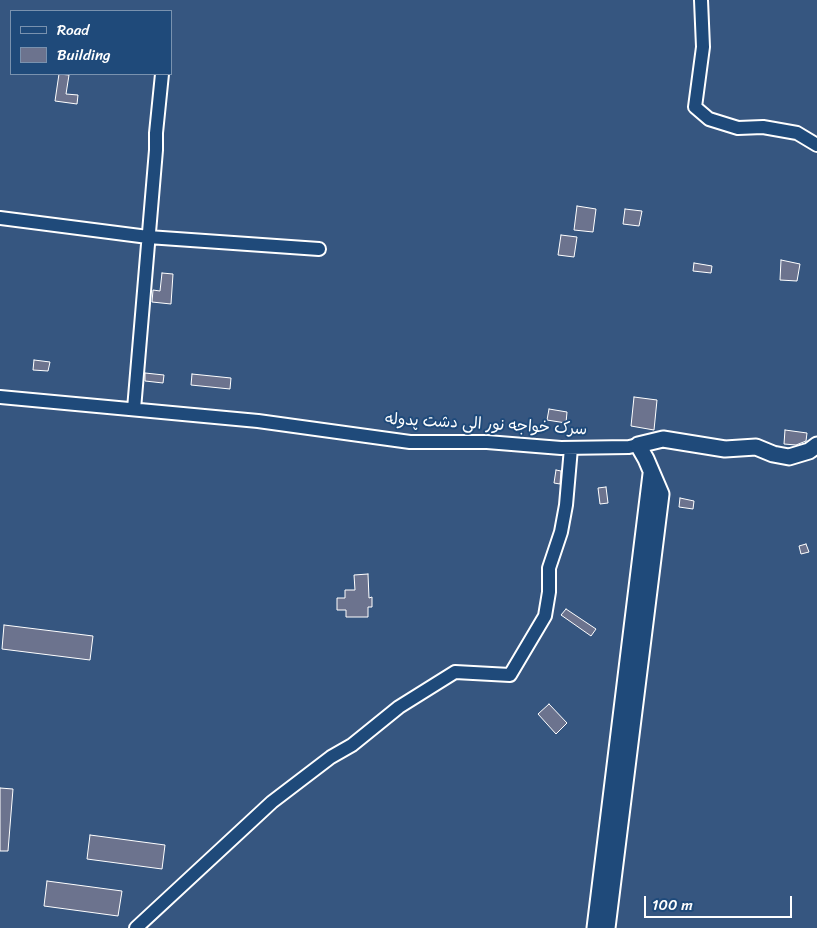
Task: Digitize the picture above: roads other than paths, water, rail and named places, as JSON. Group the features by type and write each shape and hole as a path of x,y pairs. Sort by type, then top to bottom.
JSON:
{"main road":[{"name":"سرک خواجه نور الی دشت پدوله","path":"638,445 663,439 725,449 756,447 773,454 789,457 809,452 817,445"},
{"path":"608,928 661,494 638,445"},
{"path":"595,928 651,473"}],"street":[{"path":"701,0 703,47 696,107 709,119 738,128 763,127 797,133 817,145"},
{"path":"134,410 162,75"},
{"path":"0,218 148,237 319,249"},
{"name":"سرک خواجه نور الی دشت پدوله","path":"0,397 258,421 410,442 487,442 572,448 629,447 638,445"},
{"path":"136,928 272,802 331,757 352,746 399,707 455,672 510,676 545,616 549,592 549,568 561,532 572,448"}]}
